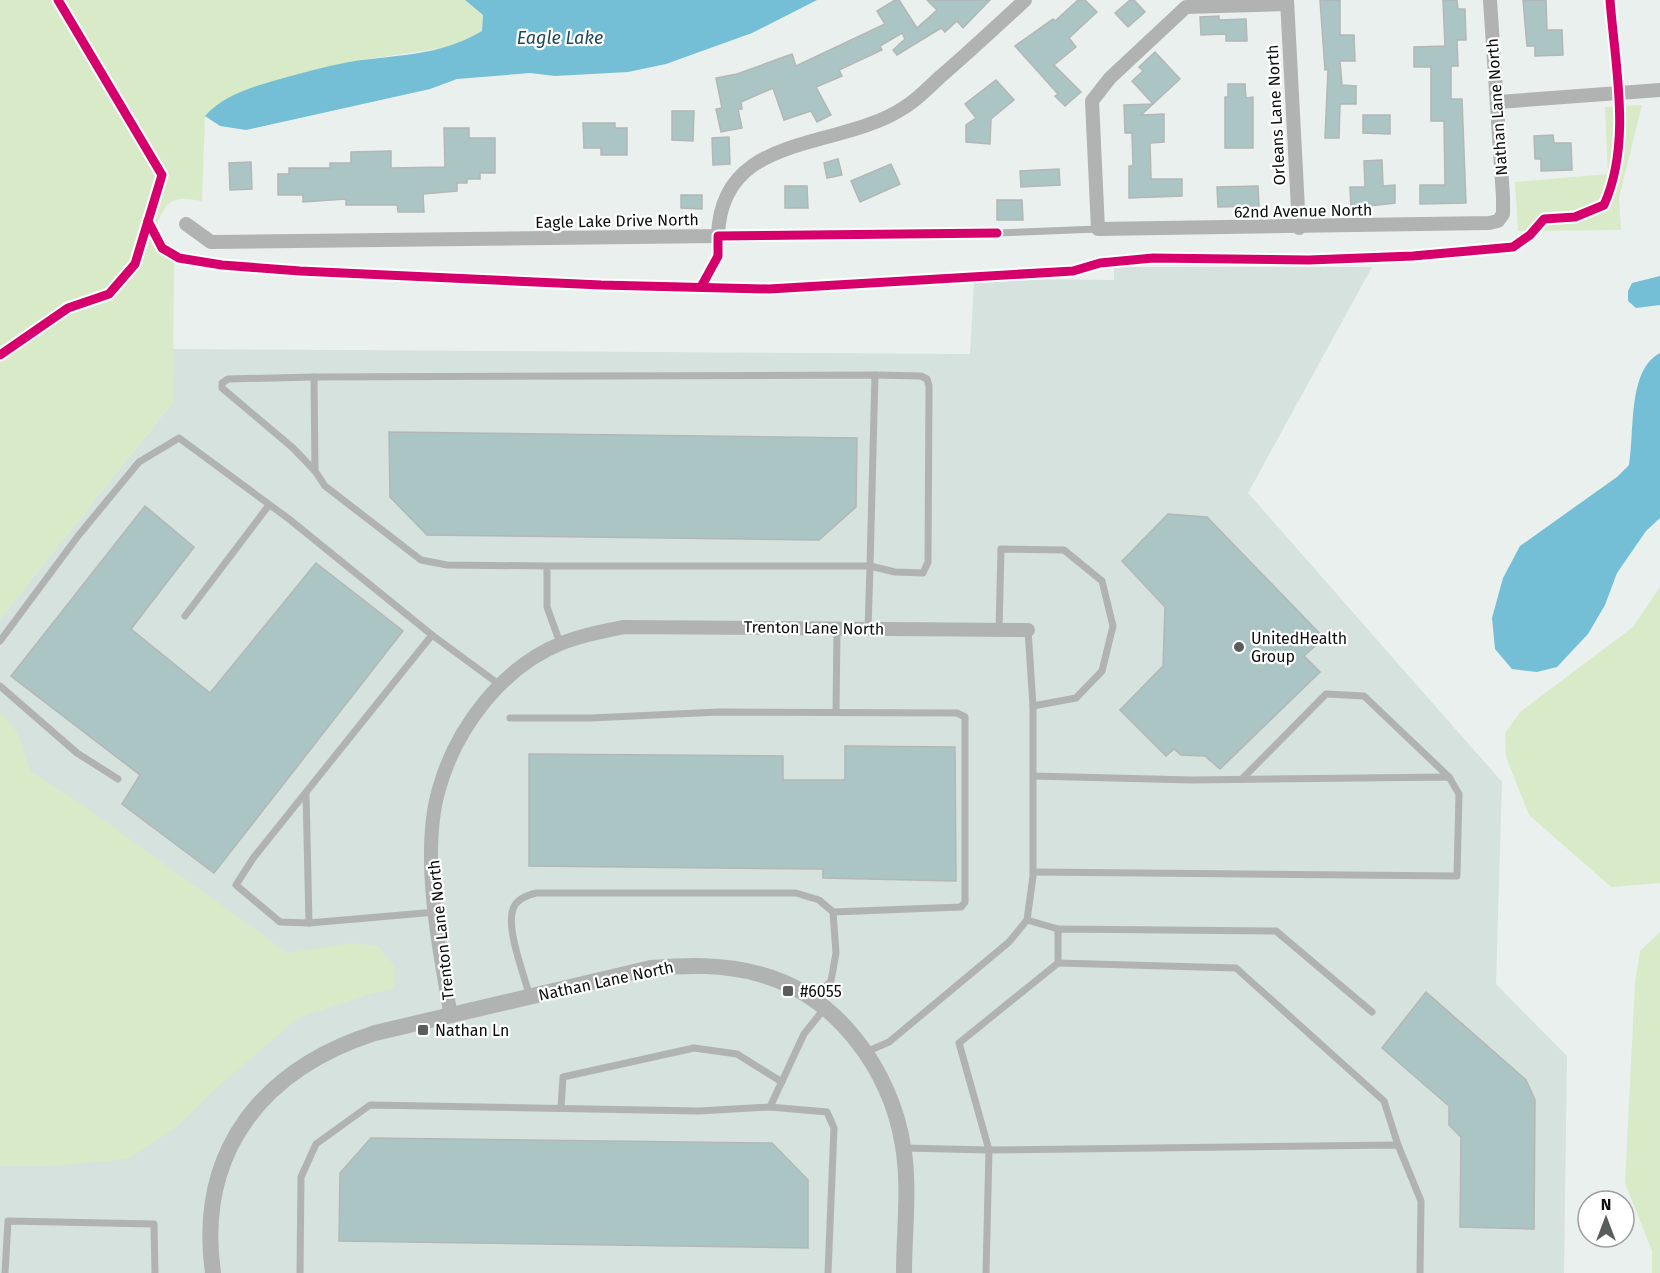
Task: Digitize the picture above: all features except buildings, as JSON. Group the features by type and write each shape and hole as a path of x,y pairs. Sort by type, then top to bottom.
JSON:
{"street":[{"name":"Eagle Lake Drive North","path":"186,224 211,242 718,236 721,204 743,171 766,156 865,126 907,106 1025,0"},
{"name":"Nathan Lane North","path":"1490,0 1503,214"},
{"path":"1098,229 1092,101 1110,78 1186,7 1287,2"},
{"name":"Orleans Lane North","path":"1287,2 1299,228"},
{"path":"1497,102 1660,90"},
{"name":"62nd Avenue North","path":"1098,229 1489,224 1498,221 1503,214"},
{"name":"Trenton Lane North","path":"213,1273 209,1249 211,1209 220,1174 234,1140 255,1107 287,1076 309,1060 341,1044 451,1016 432,878 433,829 438,790 451,756 468,724 500,686 522,666 560,643 624,627 1028,630"},
{"name":"Nathan Lane North","path":"451,1016 651,968 689,964 760,974 791,986 818,1004 852,1034 866,1052 891,1098 904,1148 904,1273"}],"lane":[{"path":"997,233 1098,229"},
{"path":"868,629 875,375"},
{"path":"875,375 921,376 927,379 929,386 928,562 923,573 895,572 870,566 447,565 421,560 325,486 315,471 293,448 222,388 222,384 228,379 314,377 875,375"},
{"path":"314,377 315,471"},
{"path":"0,640 78,536 140,462 179,438 269,504 432,635 500,686"},
{"path":"185,616 269,504"},
{"path":"999,630 1001,549 1064,550 1102,581 1113,626 1102,671 1076,698 1033,706"},
{"path":"547,566 547,608 560,643"},
{"path":"836,712 837,629"},
{"path":"866,1052 889,1042 1009,942 1027,920 1033,872 1033,706 1028,630"},
{"path":"432,635 254,857 236,885 280,922 309,923 436,912"},
{"path":"0,686 77,753 118,779"},
{"path":"1033,872 1457,876 1459,794 1449,777 1364,696 1326,694 1242,779"},
{"path":"510,718 836,712 957,713 965,717 965,902 961,907 833,912 819,900 796,893 536,893 520,898 512,912 513,929 530,997"},
{"path":"1033,776 1242,779 1449,777"},
{"path":"306,793 309,923"},
{"path":"770,1107 831,981 836,953 833,912"},
{"path":"1027,920 1058,929 1276,931 1372,1012"},
{"path":"1058,929 1058,963"},
{"path":"987,1273 989,1150 959,1043 1058,963 1236,968 1384,1101 1398,1145 1421,1201 1420,1273"},
{"path":"561,1108 563,1077 694,1048 737,1054 782,1082"},
{"path":"300,1273 301,1177 316,1144 370,1105 699,1111 770,1107 827,1112 834,1128 828,1273"},
{"path":"904,1148 989,1150 1398,1145"},
{"path":"5,1273 8,1221 154,1224 155,1273"}],"shaded area":[{"path":"1114,267 1372,267 1248,493 1502,782 1496,984 1567,1056 1564,1273 0,1273 0,619 173,402 173,349 970,354 974,283 1004,279 1114,280"}],"green space":[{"path":"0,0 465,0 483,15 482,31 455,46 349,62 205,116 202,201 184,199 172,202 163,211 156,229 174,250 173,402 0,619"},
{"path":"1642,105 1619,198 1621,230 1518,231 1515,182 1608,174 1605,107"},
{"path":"1660,587 1660,883 1611,887 1529,815 1506,757 1505,733 1520,712 1633,627"},
{"path":"0,713 17,732 31,772 70,796 288,953 351,943 378,946 395,967 394,989 373,993 299,1017 212,1092 175,1128 128,1159 52,1166 0,1166"},
{"path":"1660,932 1660,1273 1652,1273 1652,1251 1636,1211 1636,1189 1627,1189 1625,1183 1635,983 1640,951"}],"water":[{"name":"Eagle Lake","path":"465,0 817,0 752,33 666,64 628,72 555,76 530,73 457,79 430,89 246,130 220,126 205,116 227,98 273,81 349,62 434,50 466,39 482,31 483,15"},
{"path":"1660,276 1660,305 1636,308 1628,301 1628,291 1632,283"},
{"path":"1660,353 1660,518 1646,531 1617,573 1605,605 1588,634 1557,667 1537,672 1512,669 1495,649 1492,618 1503,578 1520,546 1617,477 1629,465 1637,387 1649,361"}],"cycle path":[{"path":"0,355 68,308 109,294 135,264 162,175 58,0"},
{"path":"148,221 162,248 179,258 222,265 300,271 601,285 769,289 1073,271 1100,263 1153,258 1309,260 1413,256 1513,247 1530,235 1544,219 1575,217 1604,205 1613,181 1620,130 1618,78 1610,0"},
{"path":"701,287 718,256 718,236 997,233"}],"place":[{"name":"UnitedHealth Group","path":"1239,647"},
{"name":"#6055","path":"788,991"},
{"name":"Nathan Ln","path":"423,1030"}]}
